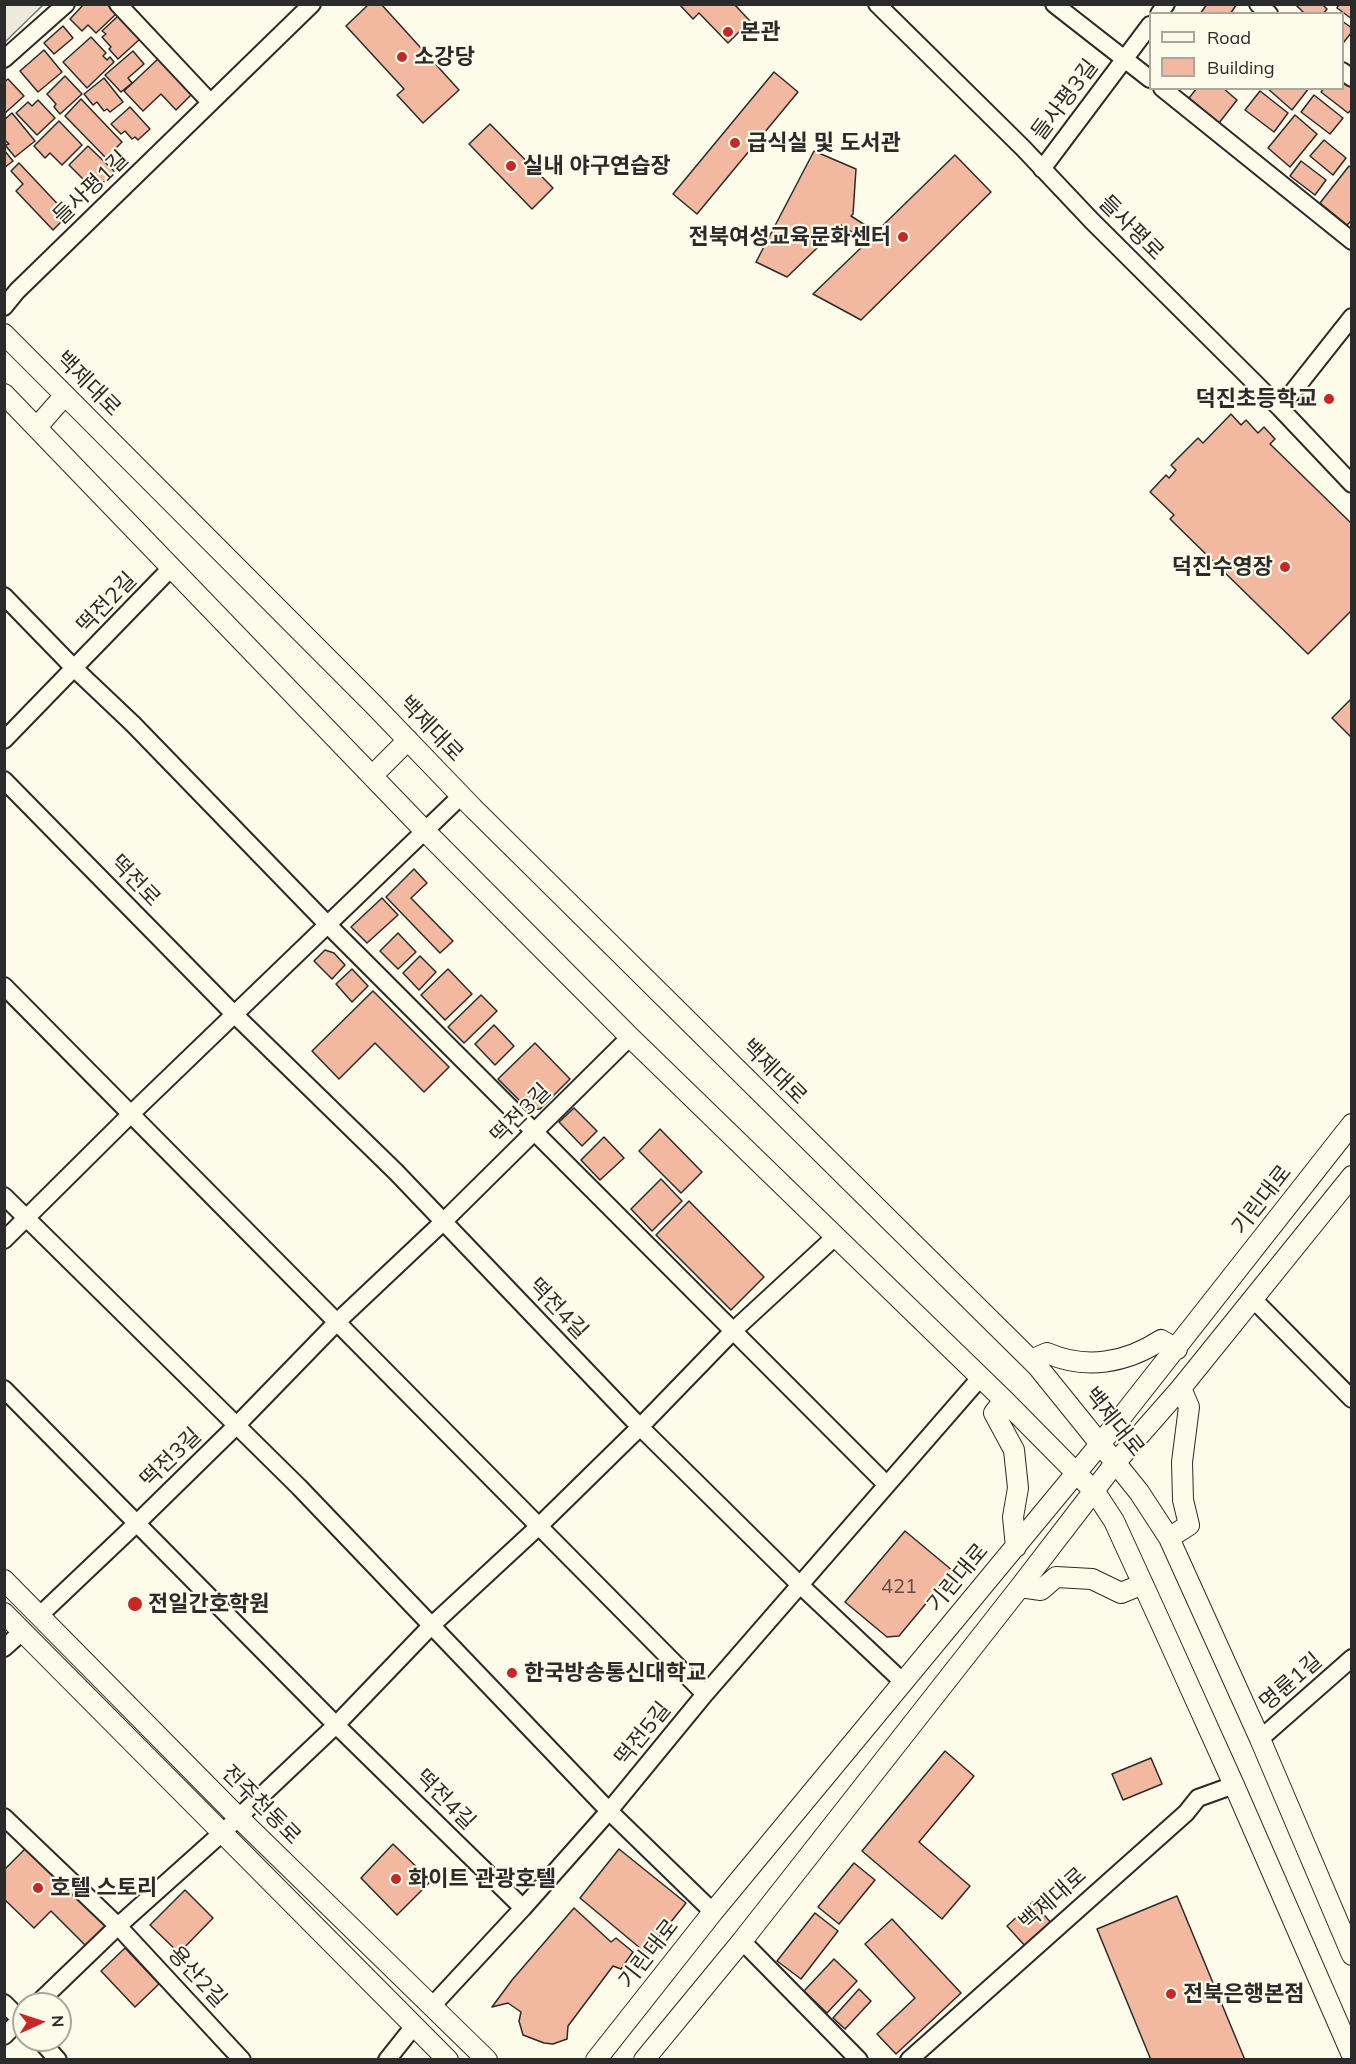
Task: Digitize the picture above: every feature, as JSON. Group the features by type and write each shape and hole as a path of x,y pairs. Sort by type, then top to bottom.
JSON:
{"street":[{"path":"4,59 66,4"},
{"path":"118,4 210,102"},
{"name":"들사평1길","path":"4,307 17,291 312,4"},
{"name":"들사평로","path":"877,4 1280,408 1352,484"},
{"name":"들사평3길","path":"1054,4 1149,78"},
{"name":"들사평3길","path":"1042,169 1149,26"},
{"path":"1164,90 1352,241"},
{"path":"1280,408 1352,317"},
{"name":"백제대로","path":"4,334 461,796 1031,1360 1101,1443 1139,1491 1169,1538 1260,1739 1352,1955"},
{"path":"4,394 425,831 630,1038 1004,1400 1095,1492 1114,1521 1143,1584 1352,2055"},
{"path":"37,427 65,395"},
{"name":"떡전2길","path":"4,740 171,568"},
{"name":"떡전2길","path":"4,596 75,669 133,724 327,924"},
{"path":"372,776 408,741"},
{"name":"떡전로","path":"4,780 234,1014 396,1172 443,1222"},
{"path":"4,1240 132,1113 461,796"},
{"path":"327,924 886,1485"},
{"path":"4,986 705,1694"},
{"name":"떡전3길","path":"40,1615 138,1522 338,1321 443,1222 630,1038"},
{"name":"기린대로","path":"596,2060 713,1912 902,1681 1077,1473 1352,1124"},
{"path":"644,2060 742,1941 1064,1528 1095,1492 1116,1462 1181,1388 1352,1176"},
{"path":"4,1196 26,1218"},
{"name":"떡전3길","path":"26,1218 299,1487 432,1626"},
{"name":"떡전4길","path":"443,1222 640,1427 799,1584 902,1681"},
{"path":"49,1992 336,1725 432,1626 538,1527 733,1331 836,1236"},
{"path":"1253,1299 1352,1399"},
{"path":"1031,1360 1047,1353 1079,1362 1117,1361 1147,1349 1161,1340 1176,1349"},
{"name":"떡전5길","path":"432,2006 523,1908 609,1810 799,1584 980,1378"},
{"path":"1169,1538 1189,1525 1183,1500 1182,1462 1189,1407 1181,1388"},
{"name":"떡전3길","path":"4,1389 138,1522"},
{"path":"1004,1400 994,1413 1014,1450 1018,1488 1013,1517 1016,1547"},
{"name":"떡전4길","path":"138,1522 336,1725 523,1908"},
{"path":"1020,1587 1041,1590 1056,1577 1092,1579 1121,1593 1143,1584"},
{"name":"전주천동로","path":"4,1580 238,1817 488,2060"},
{"name":"전주천동로","path":"4,1613 447,2060"},
{"path":"432,1626 609,1810 713,1912"},
{"path":"4,1648 23,1631"},
{"name":"명륜1길","path":"1260,1739 1352,1658"},
{"name":"백제대로","path":"909,2060 1186,1813 1198,1798 1234,1785"},
{"name":"용산2길","path":"9,1822 118,1926 242,2060"},
{"path":"742,1941 859,2060"},
{"path":"387,2060 414,2026"}],"shaded area":[{"path":"5,4 43,4 43,5 5,42"}],"building":[{"path":"84,4 107,4 116,14 96,33 88,25 82,31 70,19"},
{"name":"소강당","path":"369,4 381,4 459,90 423,123 397,95 404,89 346,26"},
{"name":"본관","path":"679,4 734,4 750,21 728,43 699,13 693,19"},
{"path":"1207,4 1237,4 1231,12 1201,12"},
{"path":"1295,4 1322,4 1327,9 1325,12 1303,12"},
{"path":"1339,4 1352,4 1352,19 1344,12 1337,8"},
{"path":"118,16 140,39 118,59 102,37 106,34 102,31"},
{"path":"1344,22 1352,28 1352,32 1344,42"},
{"path":"63,26 73,38 54,54 44,43"},
{"path":"91,37 106,53 103,56 107,60 110,57 114,62 87,88 63,62"},
{"path":"44,50 62,72 38,92 20,71"},
{"path":"133,51 144,64 128,78 132,83 121,92 105,75"},
{"path":"159,58 192,94 176,110 161,94 143,111 124,91"},
{"name":"급식실 및 도서관","path":"774,72 798,92 697,214 673,194"},
{"path":"65,76 82,94 60,114 54,107 56,104 47,94"},
{"path":"104,78 123,102 110,112 107,109 104,111 97,102 93,105 84,94"},
{"path":"8,79 24,96 4,114 4,82"},
{"path":"1344,82 1352,88 1352,109 1348,113 1321,92 1322,90 1344,90"},
{"path":"1195,90 1225,90 1237,100 1219,123 1189,98"},
{"path":"1269,90 1307,90 1292,110"},
{"path":"1260,91 1288,113 1274,132 1245,110"},
{"path":"1314,95 1343,118 1330,134 1301,112"},
{"path":"81,99 122,142 106,158 65,116"},
{"path":"38,100 55,118 37,135 16,113 28,102 32,106"},
{"path":"130,107 150,129 138,140 135,137 132,139 125,131 121,134 111,124"},
{"path":"12,113 35,141 15,157 5,145 9,144 4,139 4,120"},
{"path":"1295,115 1317,134 1290,167 1268,148"},
{"path":"59,121 82,145 62,165 50,153 45,158 34,146"},
{"name":"실내 야구연습장","path":"490,124 553,188 532,209 469,144"},
{"path":"1324,140 1346,158 1333,175 1310,156"},
{"path":"88,146 114,171 95,191 69,165"},
{"path":"4,150 13,161 4,168"},
{"name":"전북여성교육문화센터","path":"814,151 856,169 851,216 876,232 955,155 991,192 861,320 813,294 867,242 841,225 787,277 756,262"},
{"path":"1301,161 1326,180 1315,195 1290,176"},
{"path":"19,163 68,215 53,230 16,191 23,184 11,171"},
{"path":"1349,166 1352,168 1352,220 1347,225 1320,203"},
{"name":"덕진수영장","path":"1231,414 1241,425 1246,420 1258,433 1264,427 1275,439 1270,444 1352,524 1352,610 1308,654 1170,519 1174,515 1150,492 1166,475 1169,478 1176,470 1171,465 1198,438 1203,443"},
{"path":"1352,698 1352,738 1332,718"},
{"path":"414,869 427,883 411,898 453,941 440,953 386,897"},
{"path":"382,898 398,915 367,943 351,927"},
{"path":"398,933 416,952 398,969 380,951"},
{"path":"325,950 334,953 345,965 332,979 314,961"},
{"path":"420,956 436,972 419,990 403,973"},
{"path":"352,969 368,986 352,1002 336,984"},
{"path":"448,969 472,994 445,1020 421,995"},
{"path":"373,991 449,1067 424,1092 375,1043 339,1079 312,1051"},
{"path":"481,995 497,1011 464,1043 448,1027"},
{"path":"494,1025 514,1046 495,1065 475,1044"},
{"path":"535,1043 570,1079 540,1109 529,1110 498,1079"},
{"path":"574,1108 597,1131 582,1146 559,1122"},
{"path":"660,1129 702,1172 681,1193 639,1151"},
{"path":"604,1137 624,1158 600,1180 581,1160"},
{"path":"661,1179 682,1201 652,1231 631,1209"},
{"path":"689,1201 764,1277 731,1310 656,1235"},
{"path":"905,1531 953,1571 899,1636 887,1637 845,1602"},
{"path":"945,1751 974,1776 919,1842 970,1886 942,1919 862,1851"},
{"path":"1151,1758 1162,1784 1123,1800 1112,1774"},
{"name":"화이트 관광호텔","path":"393,1844 431,1881 397,1915 361,1878"},
{"path":"27,1847 106,1926 86,1946 51,1911 34,1928 4,1899 4,1870"},
{"path":"619,1849 686,1903 646,1953 580,1898"},
{"path":"854,1863 875,1880 839,1924 818,1907"},
{"path":"185,1890 213,1918 179,1953 150,1925"},
{"name":"전북은행본점","path":"1177,1896 1245,2060 1151,2060 1097,1929"},
{"path":"1033,1902 1052,1924 1026,1947 1007,1926"},
{"path":"574,1908 611,1942 616,1938 633,1952 621,1969 613,1966 568,2026 567,2039 553,2044 544,2043 523,2035 519,2021 521,2012 508,2003 492,2007 512,1980"},
{"path":"815,1913 838,1931 801,1979 777,1961"},
{"path":"892,1919 961,1993 896,2054 877,2034 915,1998 865,1944"},
{"path":"125,1948 159,1984 135,2007 101,1971"},
{"path":"834,1959 857,1981 827,2013 804,1991"},
{"path":"859,1989 871,2001 845,2029 833,2018"}],"place":[{"name":"본관","path":"728,32"},
{"name":"소강당","path":"402,57"},
{"name":"급식실 및 도서관","path":"735,143"},
{"name":"실내 야구연습장","path":"511,166"},
{"name":"전북여성교육문화센터","path":"903,237"},
{"name":"덕진초등학교","path":"1329,399"},
{"name":"덕진수영장","path":"1285,567"},
{"name":"전일간호학원","path":"135,1604"},
{"name":"한국방송통신대학교","path":"512,1673"},
{"name":"화이트 관광호텔","path":"396,1879"},
{"name":"호텔 스토리","path":"38,1888"},
{"name":"전북은행본점","path":"1171,1994"}]}
